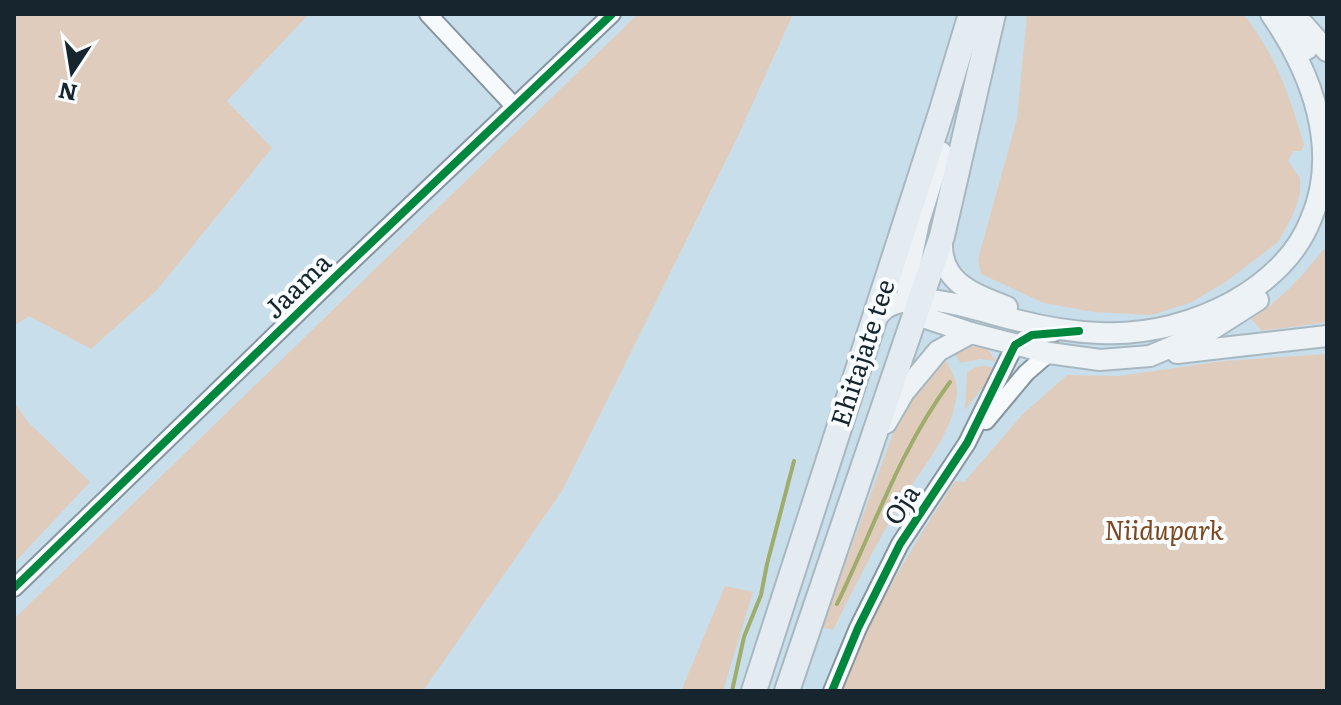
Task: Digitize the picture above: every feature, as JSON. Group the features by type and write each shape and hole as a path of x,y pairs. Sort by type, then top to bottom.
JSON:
{"highway":[{"name":"Ehitajate tee","path":"754,691 971,14"},
{"name":"Ehitajate tee","path":"787,691 942,236 993,14"}],"main road":[{"path":"1150,356 1211,330 1261,298 1298,264 1324,214 1318,115 1302,66 1271,14"},
{"path":"1292,14 1327,51"},
{"path":"1292,14 1327,105"},
{"path":"941,113 941,150 914,242 907,280 916,306 971,333 1049,353 1100,360 1327,336"},
{"path":"873,321 886,308 956,304 1018,321 1079,331 1118,333 1161,328 1218,309 1263,282 1288,258 1324,214"},
{"path":"942,236 942,261 955,280 986,298 1079,331"},
{"path":"815,604 829,586 882,429 912,381 942,347 971,333"}],"street":[{"path":"428,14 514,106"},
{"name":"Jaama","path":"14,588 612,14"},
{"path":"1015,345 1032,335 1079,331"},
{"name":"Oja","path":"967,443 1015,345"},
{"name":"Oja","path":"832,691 858,628 900,544 967,443 1026,373 1049,353"}],"green space":[{"path":"14,14 309,14 227,101 272,148 157,290 91,349 29,316 14,326"},
{"path":"638,14 793,14 738,136 562,491 423,691 14,691 14,619"},
{"path":"1027,14 1243,14 1264,44 1280,76 1304,145 1301,151 1293,151 1288,161 1300,178 1300,194 1278,242 1227,281 1192,302 1152,315 1093,312 1044,303 981,274 978,259 1017,119"},
{"path":"1324,249 1327,250 1327,322 1262,331 1251,319 1290,287"},
{"path":"967,341 986,347 996,361 980,359 961,363 950,348"},
{"name":"Niidupark","path":"1327,354 1327,691 843,691 879,609 955,481 964,482 1023,414 1067,375 1119,376 1224,361"},
{"path":"945,358 957,388 949,423 890,520 833,630 822,627 899,417 914,392"},
{"path":"975,367 997,368 987,390 981,389 965,410 967,373"},
{"path":"14,402 27,421 90,482 14,563"},
{"path":"725,586 753,592 723,691 681,691"}],"waterway":[{"path":"837,604 902,462 950,382"},
{"path":"732,691 744,637 761,595 794,461"}],"cycle path":[{"path":"14,588 612,14"},
{"path":"832,691 858,628 900,544 967,443 1015,345 1032,335 1079,331"}]}
